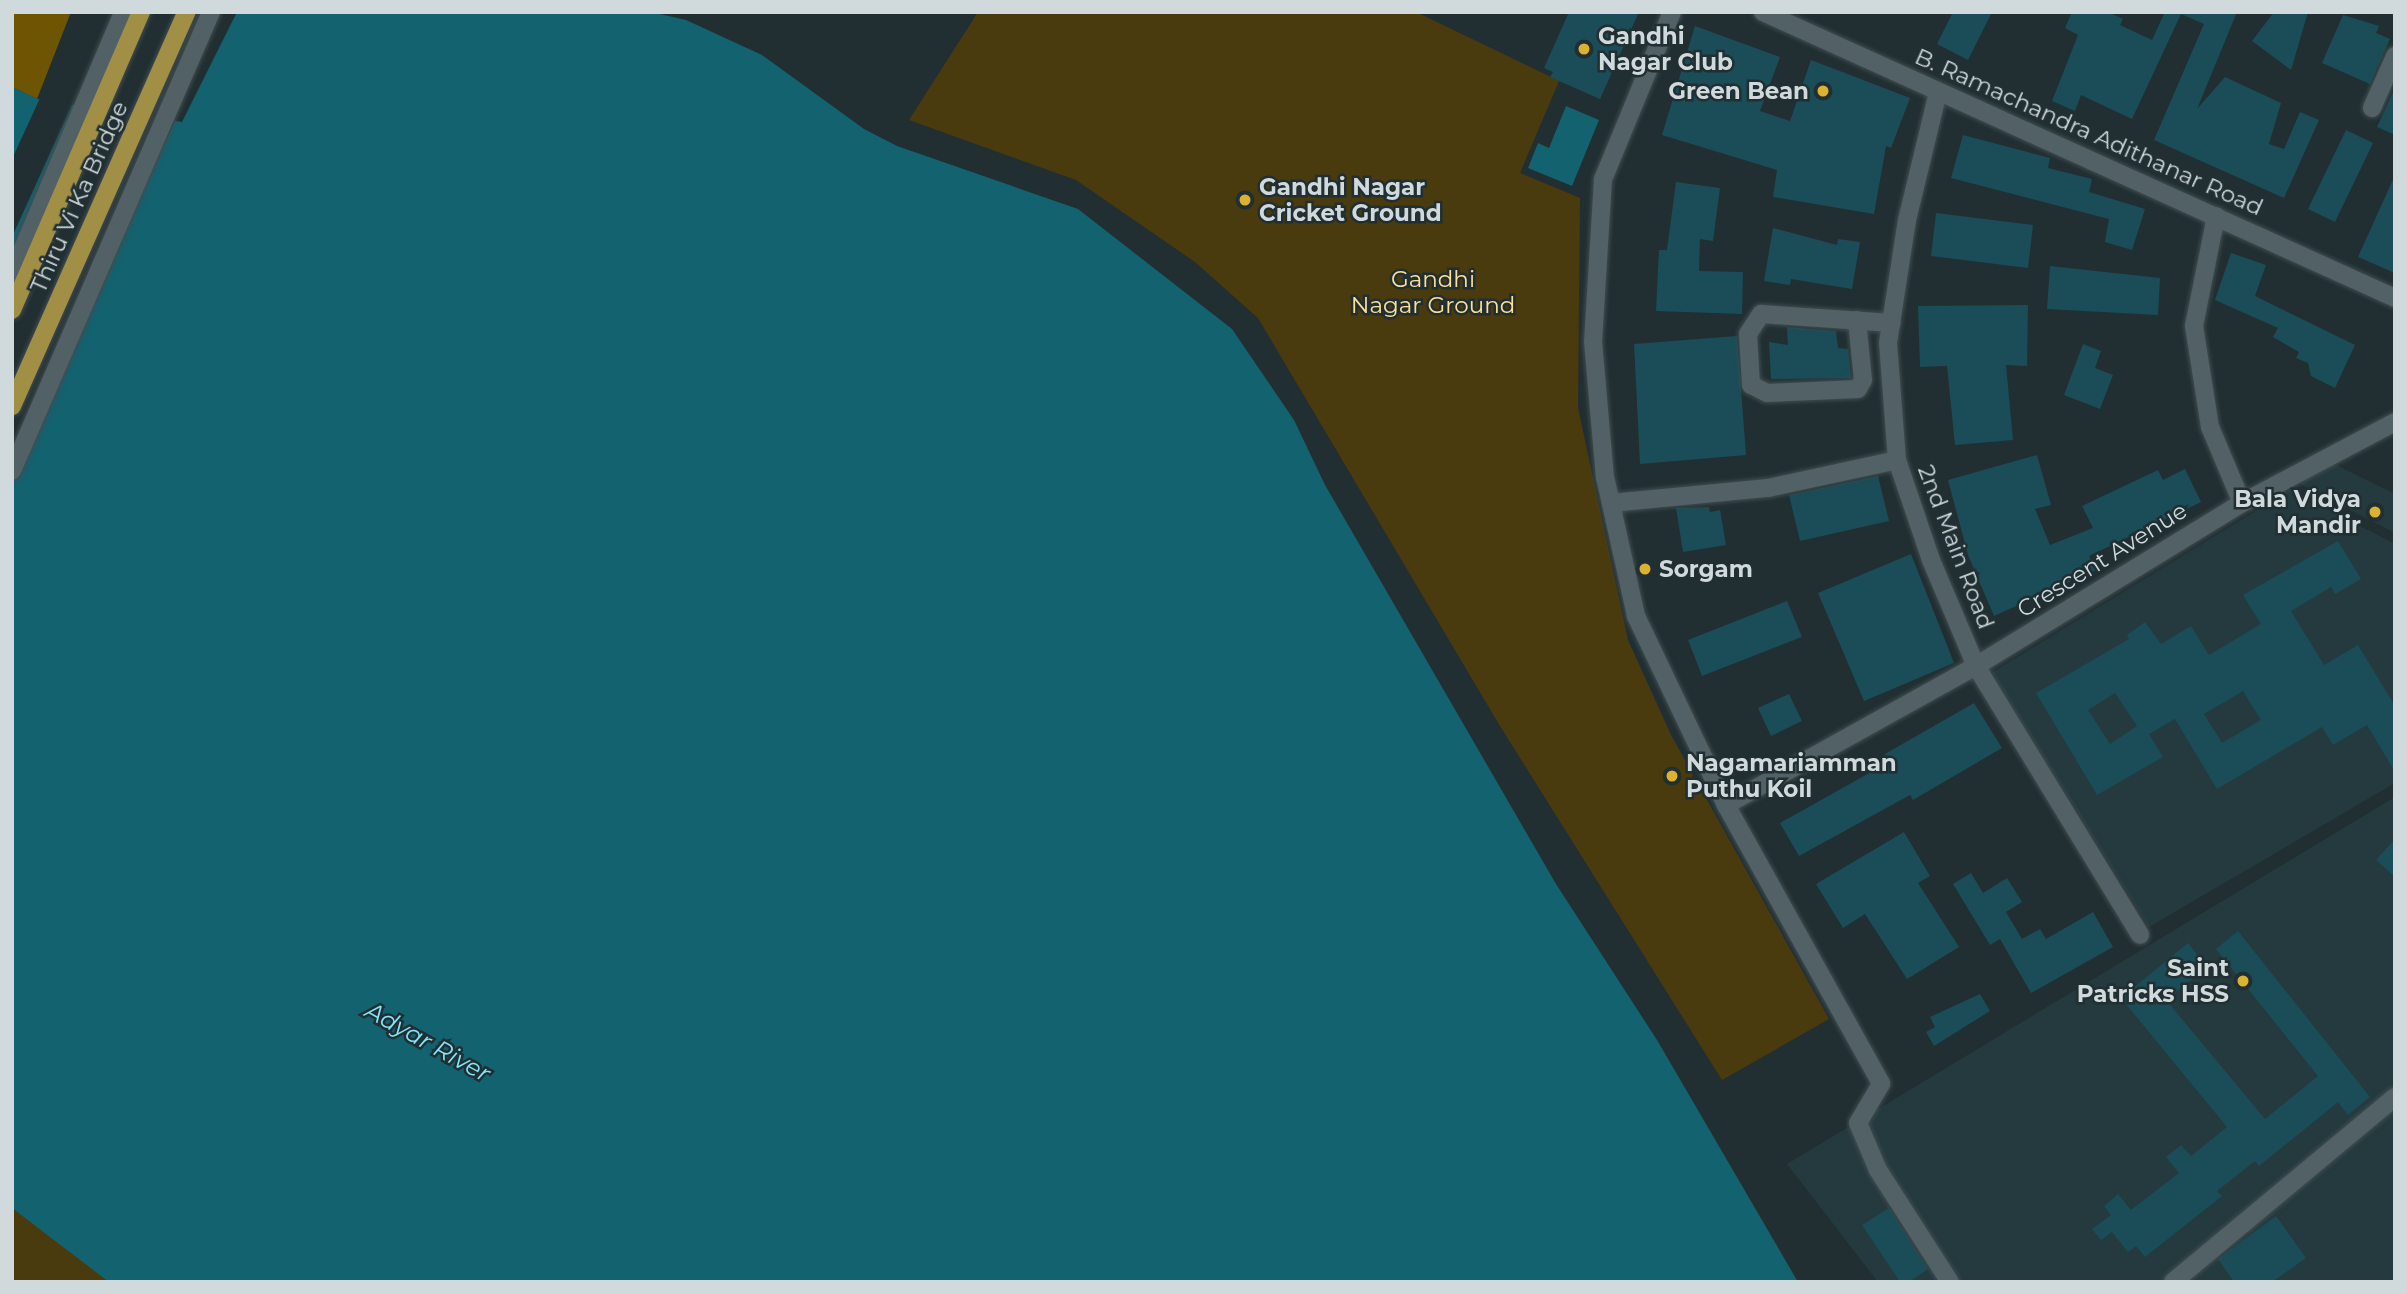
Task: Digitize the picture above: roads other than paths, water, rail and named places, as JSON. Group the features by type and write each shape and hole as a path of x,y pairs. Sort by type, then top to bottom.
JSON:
{"main road":[{"name":"Thiru Vi Ka Bridge","path":"12,310 113,65 141,12"},
{"name":"Thiru Vi Ka Bridge","path":"12,406 187,12"}],"street":[{"path":"12,274 113,65 123,12"},
{"path":"12,471 178,94 211,12"},
{"path":"1672,12 1603,179 1593,341 1611,503 1636,616 1726,805 1881,1084 1858,1123 1878,1170 1950,1282"},
{"name":"B. Ramachandra Adithanar Road","path":"1763,12 2395,298"},
{"path":"2372,108 2395,56"},
{"name":"2nd Main Road","path":"1938,92 1907,220 1892,323 1897,460 1931,560 1976,666 2140,935"},
{"path":"2216,216 2194,326 2210,427 2242,502"},
{"path":"1857,320 1863,380 1858,389 1767,393 1751,385 1748,334 1754,318 1761,314 1857,320 1892,323"},
{"name":"Crescent Avenue","path":"1726,805 1976,666 2242,502 2395,422"},
{"path":"1611,503 1768,488 1897,460"},
{"path":"2173,1282 2395,1097"}],"water":[{"name":"Adyar River","path":"237,12 651,12 686,20 762,55 864,129 897,146 1078,209 1232,329 1294,420 1325,485 1556,884 1657,1040 1798,1282 109,1282 12,1208 12,87 38,99 182,122"},
{"path":"1566,106 1599,120 1572,186 1528,168 1538,143 1549,148"}],"place":[{"name":"Gandhi Nagar Club","path":"1584,49"},
{"name":"Green Bean","path":"1823,91"},
{"name":"Gandhi Nagar Cricket Ground","path":"1245,200"},
{"name":"Bala Vidya Mandir","path":"2375,512"},
{"name":"Sorgam","path":"1645,569"},
{"name":"Nagamariamman Puthu Koil","path":"1672,776"},
{"name":"Saint Patricks HSS","path":"2243,981"}],"park label":[{"name":"Gandhi Nagar Ground","path":"1433,292"}]}
